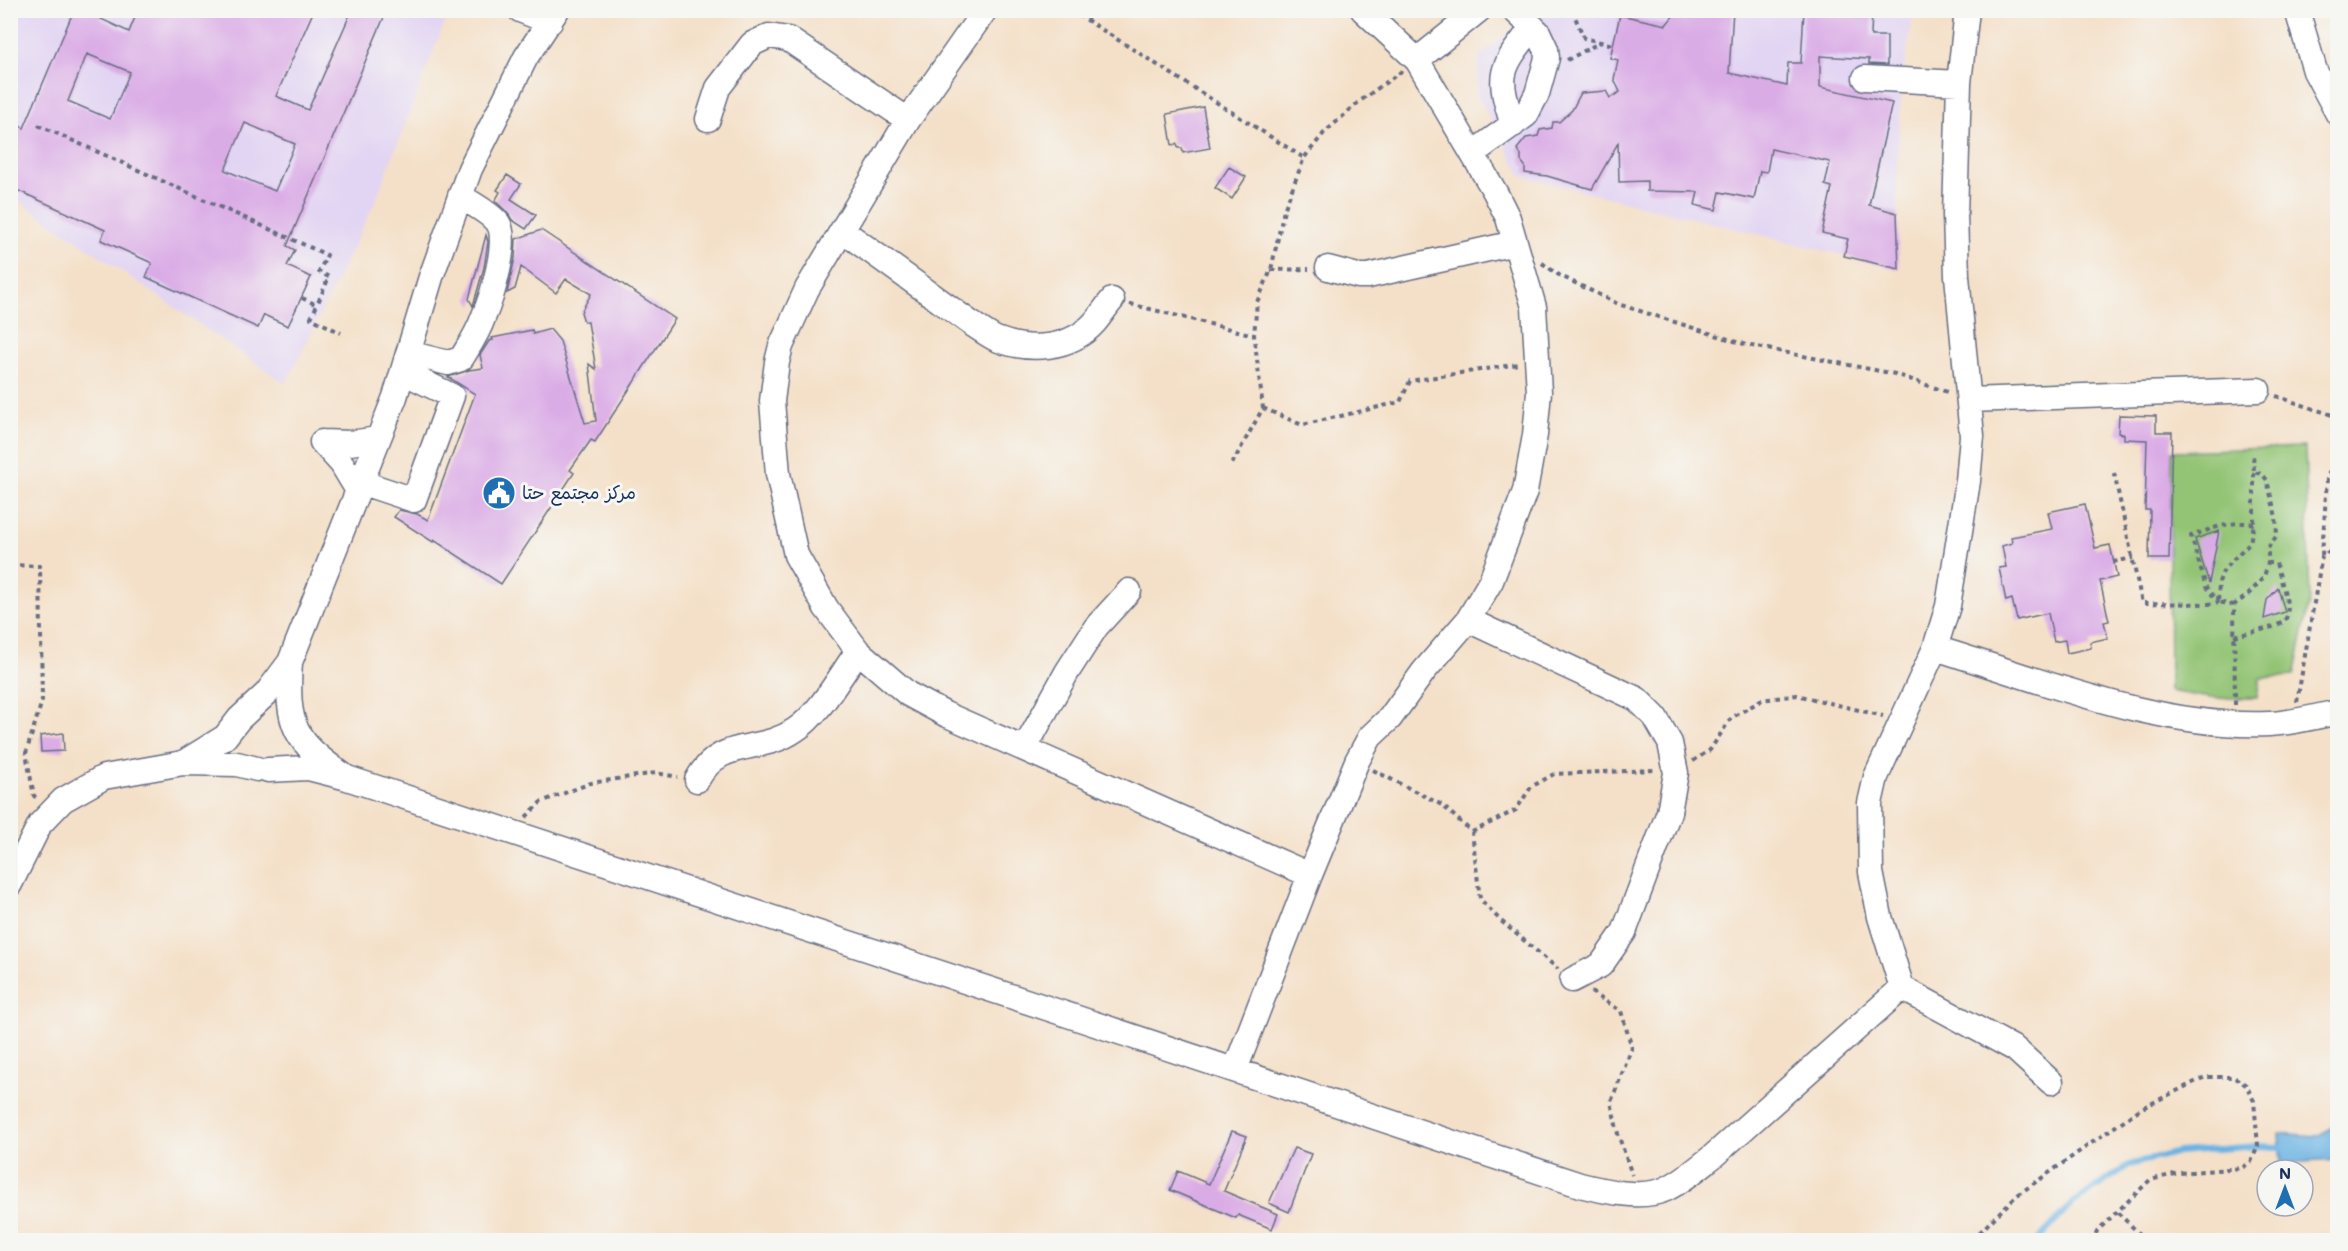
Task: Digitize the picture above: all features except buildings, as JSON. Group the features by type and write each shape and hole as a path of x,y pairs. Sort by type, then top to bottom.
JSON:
{"street":[{"path":"183,763 225,737 242,716 266,694 290,662 395,397 431,277 470,169 526,57 554,16 520,10"},
{"path":"985,10 908,120 807,289 782,346 777,362 772,401 778,474 796,555 826,608 858,651 908,694 945,714 1310,874"},
{"path":"1235,1071 1310,874 1357,761 1370,737 1390,718 1424,671 1468,620 1491,581 1525,491 1535,435 1539,392 1534,307 1508,218 1473,153 1417,60 1363,10"},
{"path":"1417,60 1479,10"},
{"path":"1473,153 1513,125 1531,109 1545,67 1546,49 1543,40 1533,27 1514,10"},
{"path":"1967,10 1959,83 1955,225 1957,276 1972,436 1968,481 1948,606 1935,648 1876,777 1870,803 1871,872 1880,917 1902,988 2015,1049 2051,1082"},
{"path":"2297,10 2315,71 2337,114"},
{"path":"1513,125 1503,95 1503,72 1509,58 1533,27"},
{"path":"708,119 718,88 752,44 760,38 779,36 788,39 908,120"},
{"path":"1865,78 1959,83"},
{"path":"405,362 448,363 461,359 483,319 494,284 501,248 501,235 498,224 460,196"},
{"path":"843,231 972,324 994,338 1019,346 1043,347 1071,341 1094,323 1112,300"},
{"path":"1328,268 1358,276 1368,276 1515,243"},
{"path":"378,439 350,443 322,442 359,485 414,500 452,396 405,362"},
{"path":"1969,400 2258,390"},
{"path":"1025,748 1067,672 1096,627 1130,591"},
{"path":"1468,620 1637,699 1655,717 1670,742 1676,773 1669,812 1624,932 1601,965 1572,980"},
{"path":"1935,648 2138,710 2235,723 2271,724 2337,712"},
{"path":"697,780 705,766 721,753 773,741 795,731 812,716 858,651"},
{"path":"290,662 289,699 296,732 293,753 278,767 263,770 248,765 235,749 234,729 242,716 255,708 276,708 285,714 296,732 310,750 346,778"},
{"path":"10,884 40,824 63,800 104,777 183,763 237,764 263,770 308,768 346,778 1580,1185 1612,1193 1665,1190 1685,1178 1712,1157 1902,988"}],"path":[{"path":"1071,10 1304,158"},
{"path":"1572,10 1584,38 1613,45"},
{"path":"1545,67 1552,68 1601,42"},
{"path":"1232,464 1263,408 1254,335 1257,302 1271,270 1284,210 1304,158 1324,133 1360,101 1417,60"},
{"path":"38,125 327,255 319,272 328,277 311,318 341,333"},
{"path":"1541,262 1559,275 1618,304 1747,345 1895,374 1969,400"},
{"path":"1271,270 1328,268"},
{"path":"302,298 317,305"},
{"path":"1112,300 1254,335"},
{"path":"1263,408 1302,425 1400,402 1410,381 1538,360"},
{"path":"2258,390 2337,417"},
{"path":"2294,720 2322,556 2327,479 2337,447"},
{"path":"2217,602 2219,582 2224,569 2250,542 2254,524 2253,453"},
{"path":"2114,473 2142,603 2209,604 2217,602 2234,605 2248,595 2264,577 2268,563 2268,549 2277,535 2276,517 2267,480 2262,474 2254,472"},
{"path":"2217,602 2206,587 2191,536 2242,522 2254,524"},
{"path":"2322,556 2337,546"},
{"path":"2113,562 2133,558"},
{"path":"2234,636 2277,627 2286,621 2289,612 2276,563 2268,563"},
{"path":"10,565 40,566 42,701 26,753 34,796 52,811"},
{"path":"2234,605 2235,723"},
{"path":"1357,761 1442,805 1472,832 1480,899 1501,921 1572,980 1621,1011 1632,1048 1621,1071 1611,1102 1618,1134 1637,1193"},
{"path":"510,832 541,801 591,783 656,773 697,780"},
{"path":"1974,1240 2016,1196 2140,1108 2205,1077 2234,1077 2246,1085 2254,1101 2258,1146 2251,1162 2242,1168 2179,1173 2150,1180 2097,1231 2093,1240"},
{"path":"2118,1213 2146,1240"}],"shaded area":[{"path":"11,11 449,11 376,200 286,384 11,195"},
{"path":"1534,11 1914,11 1902,80 1897,167 1899,269 1522,176 1503,141 1506,140 1496,121 1492,122 1477,95 1479,57 1512,30 1514,32"}],"green space":[{"path":"2305,447 2310,599 2294,676 2260,678 2257,698 2210,698 2170,691 2169,559 2172,451"}],"water":[{"path":"2337,1125 2337,1160 2315,1161 2315,1158 2281,1158 2279,1133 2317,1136"}],"waterway":[{"path":"2038,1240 2073,1203 2129,1165 2178,1152 2258,1146 2280,1147"}],"place":[{"name":"مركز مجتمع حتا","path":"499,493"}]}
